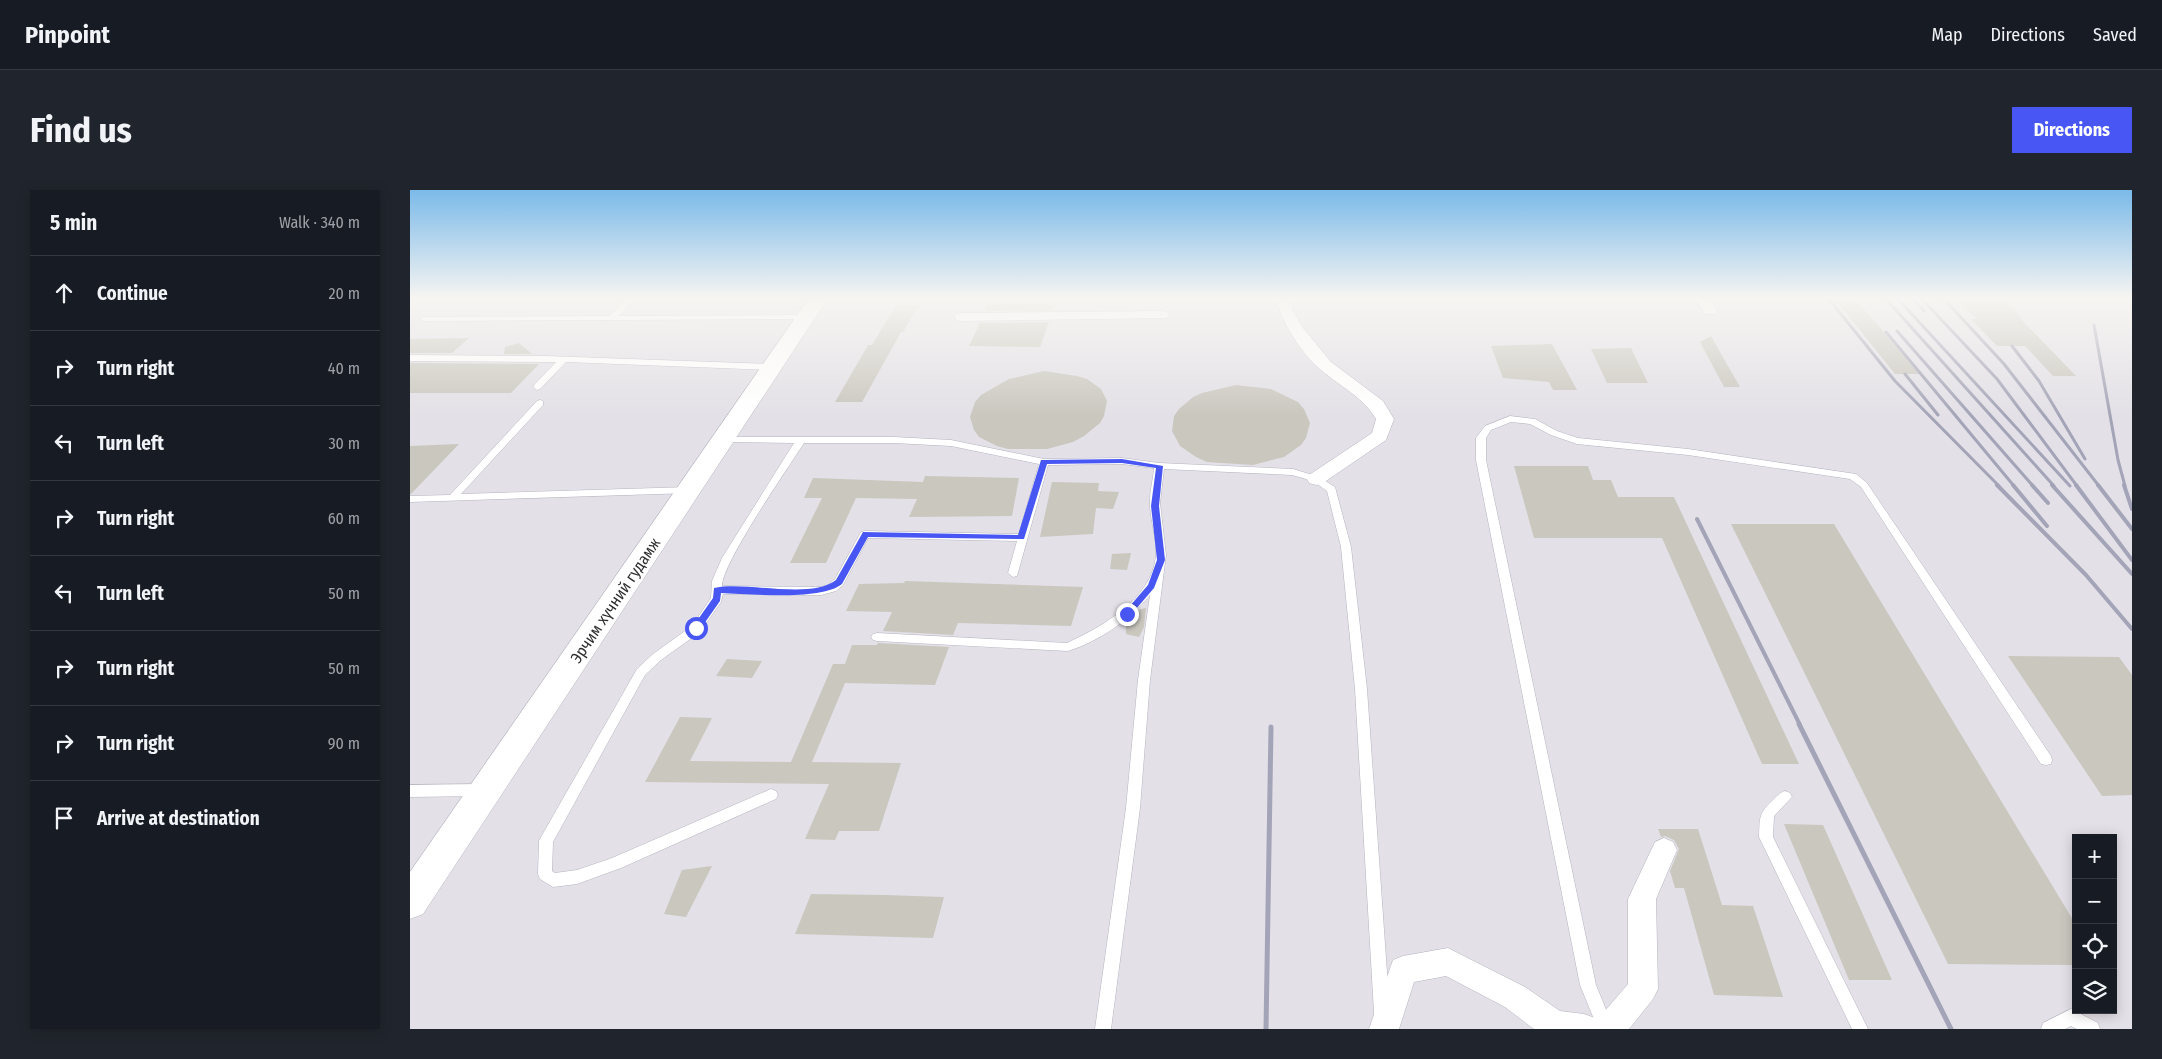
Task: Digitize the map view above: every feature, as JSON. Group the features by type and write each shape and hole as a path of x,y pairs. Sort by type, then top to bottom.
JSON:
{"main road":[{"name":"Эрчим хүчний гудамж","path":"410,902 793,337"}],"street":[{"path":"1302,337 1325,365 1377,405 1385,419 1380,436 1316,479"},
{"path":"1608,1029 1643,989 1642,899 1664,850"},
{"path":"1383,1029 1402,970 1448,962 1515,998 1556,1026 1584,1029"}],"lane":[{"path":"410,358 563,360 773,367"},
{"path":"537,387 563,360"},
{"path":"452,498 540,403"},
{"path":"1608,1029 1588,985 1481,460 1481,438 1488,428 1510,419 1532,421 1554,433 1577,441 1688,452 1853,476 1864,485 2046,760"},
{"path":"723,440 868,440 952,443 1020,459 1044,462 1122,461 1159,466 1293,472 1316,479 1332,489 1346,547 1361,689 1383,1029"},
{"path":"771,794 616,863 577,877 553,880 545,874 546,842 640,672 696,628 717,599 717,581 727,558 800,441"},
{"path":"1013,573 1021,538 1044,462"},
{"path":"1103,1029 1133,808 1144,680 1160,563 1155,506 1159,466"},
{"path":"410,500 690,490"},
{"path":"717,590 799,592 821,591 832,588 839,582 866,534 1021,538"},
{"path":"878,637 1068,647 1094,636 1127,614 1151,586 1160,563"},
{"path":"410,791 485,790"},
{"path":"1785,797 1767,814 1766,837 1860,1029"},
{"path":"2049,1029 2071,1017 2092,1029"}],"shaded area":[{"path":"410,337 2132,337 2132,1029 410,1029"}],"building":[{"path":"877,337 898,337 862,402 835,402 868,345 872,345"},
{"path":"973,337 1044,337 1040,347 969,346"},
{"path":"1712,337 1740,387 1724,387 1700,342"},
{"path":"1865,337 1888,337 1919,374 1895,374"},
{"path":"1988,337 2038,337 2076,376 2053,376 2025,346 1997,346"},
{"path":"469,338 452,353 410,353 410,339"},
{"path":"519,343 532,354 504,354 505,347"},
{"path":"1552,344 1577,390 1553,390 1549,382 1503,378 1491,346"},
{"path":"1631,348 1648,383 1607,383 1591,349"},
{"path":"410,363 539,364 511,393 410,393"},
{"path":"1044,371 1087,379 1101,389 1107,401 1104,416 1100,423 1073,442 1047,449 1008,449 979,437 974,430 970,417 975,402 981,395 1009,379"},
{"path":"1236,385 1271,389 1298,402 1304,409 1310,423 1306,438 1301,445 1284,457 1253,465 1207,462 1180,446 1172,431 1174,416 1179,409 1193,397 1202,393"},
{"path":"459,444 411,494 410,494 410,446"},
{"path":"1514,466 1588,466 1593,480 1611,480 1618,497 1674,497 1799,764 1762,764 1662,538 1534,538"},
{"path":"925,476 1019,478 1012,516 909,517 917,499 856,498 826,563 790,563 822,498 804,498 813,478 923,482"},
{"path":"1052,482 1099,483 1098,491 1119,492 1113,509 1096,508 1093,534 1040,537"},
{"path":"1731,524 1834,524 2072,918 2072,965 1948,964"},
{"path":"1131,553 1127,570 1110,569 1112,554"},
{"path":"905,581 1083,587 1071,626 958,623 953,635 883,631 892,612 846,611 859,584 904,583"},
{"path":"1146,608 1144,627 1139,637 1126,634 1126,621 1138,610"},
{"path":"878,643 949,647 935,685 845,683 812,762 901,763 879,831 839,831 835,840 805,839 829,784 645,782 680,717 712,718 690,761 791,762 833,664 845,664 852,645 877,645"},
{"path":"2008,656 2119,657 2132,675 2132,795 2102,796"},
{"path":"727,659 762,661 752,678 716,676"},
{"path":"1784,824 1823,825 1892,980 1849,980"},
{"path":"1658,829 1698,829 1722,905 1753,906 1783,997 1714,995 1684,888 1675,888 1670,871 1679,849 1674,840 1665,836 1661,837"},
{"path":"712,866 686,917 664,914 682,870"},
{"path":"811,894 944,897 933,938 795,934"}],"railway":[{"path":"1860,337 1895,381 1999,486"},
{"path":"1890,337 2014,486"},
{"path":"1902,337 2033,486"},
{"path":"1920,337 2054,486"},
{"path":"1933,337 2070,486"},
{"path":"1958,337 1997,379 2077,486"},
{"path":"1979,337 2004,364 2099,486"},
{"path":"2096,337 2118,460 2125,486"},
{"path":"2012,346 2039,381 2085,459"},
{"path":"1905,374 1938,415"},
{"path":"1997,485 2086,575 2132,629"},
{"path":"2013,485 2047,526"},
{"path":"2032,485 2048,503"},
{"path":"2052,485 2132,574"},
{"path":"2076,485 2132,560"},
{"path":"2098,485 2132,529"},
{"path":"2124,485 2132,509"},
{"path":"1697,519 1800,725"},
{"path":"1799,724 1951,1029"},
{"path":"1266,1029 1271,727"}],"route":[{"path":"696,628 717,599 717,590 799,592 821,591 832,588 839,582 866,534 1021,538 1044,462 1087,460 1122,461 1159,466 1155,506 1161,560 1151,586 1127,614"}]}
